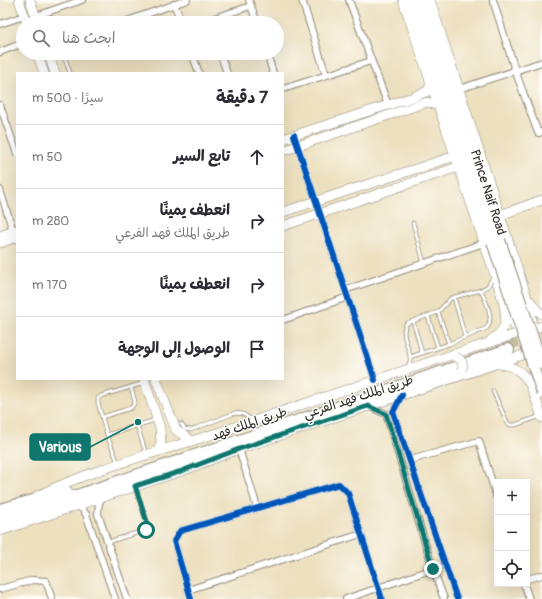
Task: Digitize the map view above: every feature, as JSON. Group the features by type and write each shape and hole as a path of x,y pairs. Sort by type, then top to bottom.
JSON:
{"highway":[{"name":"طريق الملك فهد","path":"9,507 63,493 509,347"},
{"name":"طريق الملك فهد","path":"0,522 509,347"}],"main road":[{"path":"19,0 25,16"},
{"path":"30,0 36,16"},
{"name":"Prince Naif Road","path":"403,0 458,167 492,241 542,364"},
{"name":"Prince Naif Road","path":"412,0 492,241 493,271 501,299"},
{"name":"Prince Naif Road","path":"421,0 536,392"},
{"name":"Prince Naif Road","path":"430,0 526,295"},
{"path":"39,60 44,72"},
{"path":"50,60 55,72"},
{"path":"284,139 428,91 431,83"},
{"path":"284,150 428,102 439,106"},
{"path":"284,212 455,156"},
{"path":"428,165 432,176"},
{"path":"284,226 458,167"},
{"path":"500,215 542,200"},
{"path":"0,236 16,232"},
{"path":"0,243 16,232"},
{"path":"493,271 504,272 512,268 514,259"},
{"path":"526,295 532,320 533,344"},
{"path":"526,295 537,310 542,314"},
{"path":"501,299 514,325 533,344"},
{"path":"488,343 504,326 506,315 501,299"},
{"path":"542,327 533,344 527,365 542,417"},
{"path":"514,337 533,344 522,352 509,347 514,337"},
{"name":"طريق الملك فهد الفرعي","path":"9,507 58,486 119,464 254,421 406,369 453,356 488,343 509,347"},
{"name":"طريق الملك فهد الفرعي","path":"0,531 179,472 239,449 402,395 459,373 492,364 509,347"},
{"path":"453,356 462,361 463,364 459,373"},
{"path":"492,364 505,364 516,368 525,375 536,392"},
{"path":"156,380 176,430 192,441"},
{"path":"145,381 160,428 161,444 157,452"},
{"path":"536,392 536,388 542,382"}],"street":[{"path":"44,16 82,0"},
{"path":"141,16 187,0"},
{"path":"302,0 326,75"},
{"path":"349,0 388,105"},
{"path":"494,0 515,70 538,134 542,132"},
{"path":"220,16 250,3 254,16"},
{"path":"174,4 179,16"},
{"path":"0,24 16,21"},
{"path":"0,52 16,46"},
{"path":"194,60 199,72"},
{"path":"222,60 227,72"},
{"path":"269,60 273,72"},
{"path":"284,89 371,61"},
{"path":"459,89 542,62"},
{"path":"0,105 16,151"},
{"path":"294,135 375,380"},
{"path":"0,190 16,232"},
{"path":"345,290 492,241"},
{"path":"284,320 348,297"},
{"path":"402,395 393,412 457,599"},
{"path":"368,406 386,414 433,569 444,599"},
{"path":"410,460 479,441 494,488"},
{"path":"239,449 257,507"},
{"path":"191,599 174,541 180,531 339,484 348,493 382,599"},
{"path":"102,497 98,510 127,599"},
{"path":"76,506 84,511 115,599"},
{"path":"91,529 94,524 98,522 102,524"},
{"path":"188,590 361,534"},
{"path":"346,599 433,569"},
{"path":"530,578 542,575"},
{"path":"0,589 33,580 46,581 52,599"},
{"path":"525,587 529,599"}],"lane":[{"path":"65,60 70,72"},
{"path":"413,223 424,263"},
{"path":"406,369 411,359 404,332 404,326 407,323 438,312 447,301 454,297 482,290 488,286 493,271"},
{"path":"410,357 449,344 487,328 491,319 482,290"},
{"path":"454,297 465,337"},
{"path":"438,312 449,344"},
{"path":"428,316 438,348"},
{"path":"413,321 422,353"},
{"path":"119,464 107,435 98,398 145,381"},
{"path":"102,418 131,408 135,402 131,387"},
{"path":"493,391 507,422 510,424 542,417"},
{"path":"180,424 182,428 191,430 235,413 243,414 254,421"},
{"path":"107,435 157,419"},
{"path":"137,425 146,456"},
{"path":"108,542 146,530 147,522 135,486"}],"tunnel":[{"path":"506,345 542,333"}],"cycle path":[{"path":"294,135 375,380"},
{"path":"402,395 393,412 457,599"},
{"path":"191,599 174,541 180,531 339,484 348,493 382,599"}],"place":[{"name":"Various","path":"138,422"}],"route":[{"path":"146,530 147,522 135,486 179,472 239,449 368,406 386,414 433,569"}]}
